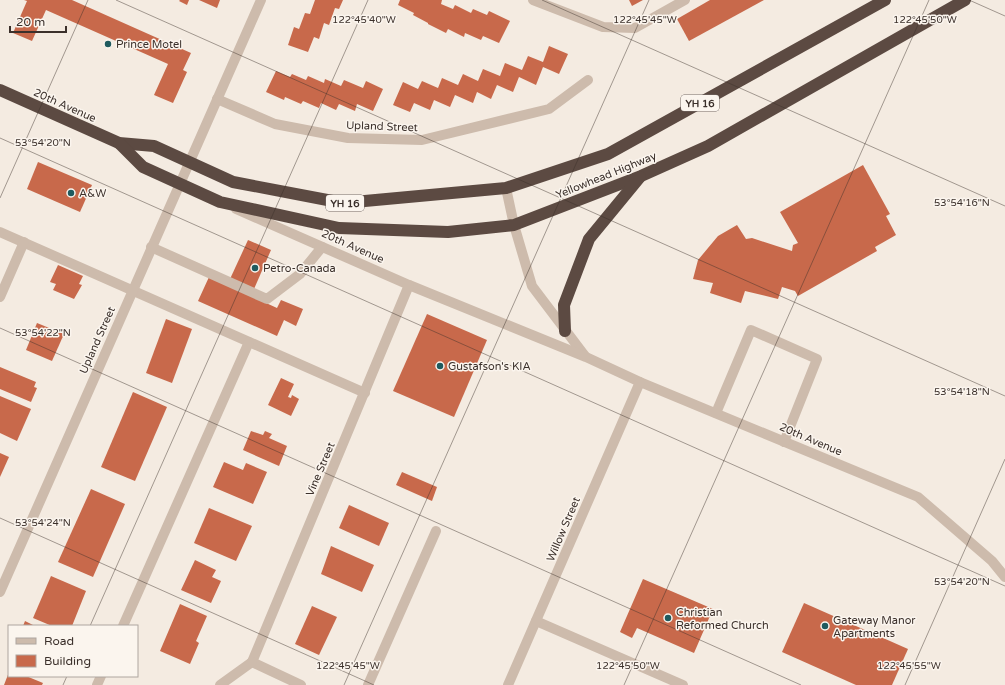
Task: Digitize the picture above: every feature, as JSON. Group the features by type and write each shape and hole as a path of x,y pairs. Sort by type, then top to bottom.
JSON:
{"highway":[{"name":"Yellowhead Highway","path":"189,161 233,182 343,203 506,188 608,154 885,0"},
{"name":"Yellowhead Highway","path":"220,202 339,228 448,232 514,225 641,176 708,146 965,0"},
{"name":"20th Avenue","path":"0,90 119,143 154,146 189,161"},
{"name":"20th Avenue","path":"119,143 143,167 220,202"},
{"path":"565,331 564,305 589,239 641,176"}],"street":[{"name":"Upland Street","path":"0,592 179,183 261,0"},
{"path":"533,0 603,27 635,28 685,0"},
{"name":"Upland Street","path":"217,99 275,124 348,138 422,140 549,109 588,80"},
{"name":"20th Avenue","path":"506,188 514,225 532,286 586,357"},
{"name":"20th Avenue","path":"220,202 409,285 586,357 640,382 918,497 992,561 1005,577"},
{"path":"0,232 365,393"},
{"path":"0,297 24,242"},
{"path":"151,247 267,299 300,274 322,247"},
{"name":"Vine Street","path":"252,662 409,285"},
{"path":"716,413 751,330 817,359 784,442"},
{"path":"124,625 249,342"},
{"name":"Willow Street","path":"508,685 640,382"},
{"path":"368,685 436,531"},
{"path":"536,622 683,685"},
{"path":"220,685 252,662 301,685"}],"building":[{"path":"24,0 72,0 191,53 183,70 187,72 173,103 154,95 168,64 46,10 32,41 13,33 27,1"},
{"path":"189,0 187,5 179,1"},
{"path":"199,0 220,0 217,8"},
{"path":"315,0 343,0 339,9 335,8 329,25 324,23 319,39 314,37 308,52 288,45 294,27 299,29 305,13 310,14"},
{"path":"400,0 442,0 441,4 453,9 455,5 471,13 473,9 487,15 489,11 510,21 499,43 483,36 481,40 465,33 464,37 448,29 446,33 428,24 413,15 414,13 398,5"},
{"path":"629,0 643,0 632,6"},
{"path":"710,0 764,0 689,41 677,19"},
{"path":"549,46 568,54 559,74 543,67 536,85 519,77 513,92 497,85 491,99 477,92 473,103 455,95 450,107 434,100 430,110 414,103 410,112 393,105 403,82 418,89 422,81 438,88 442,78 458,85 463,74 478,81 483,69 500,76 505,63 522,70 528,56 543,62"},
{"path":"276,71 290,77 292,74 306,80 308,76 324,83 325,79 341,86 344,80 363,88 366,81 383,89 373,111 357,104 355,111 339,104 336,110 321,103 319,108 303,101 301,104 285,97 284,100 266,92"},
{"path":"38,162 92,185 80,212 27,189"},
{"path":"863,165 890,214 886,216 896,235 875,247 877,251 798,296 795,291 782,287 778,299 745,291 741,303 710,293 713,283 693,279 698,260 718,236 737,225 746,239 752,238 792,251 793,245 798,243 780,212"},
{"path":"248,240 271,250 254,289 230,279"},
{"path":"58,265 83,276 79,284 82,285 74,299 53,290 56,284 50,282"},
{"path":"209,277 277,308 281,300 303,309 296,326 284,320 277,336 198,301"},
{"name":"Gustafson's KIA","path":"427,314 487,340 454,417 393,391"},
{"path":"166,319 192,329 172,383 146,373"},
{"path":"37,323 64,334 52,361 26,350"},
{"path":"0,367 36,382 34,387 37,388 31,402 0,389"},
{"path":"281,378 294,384 288,397 291,398 292,395 299,399 291,416 268,405"},
{"path":"133,392 167,407 135,481 101,467"},
{"path":"0,396 31,409 17,441 0,433"},
{"path":"251,431 263,435 265,431 272,434 269,438 287,446 279,466 243,450"},
{"path":"0,453 9,457 0,477"},
{"path":"224,462 243,470 246,463 267,472 253,504 213,487"},
{"path":"402,472 437,487 432,501 396,485"},
{"path":"91,489 125,504 93,577 58,562"},
{"path":"349,505 389,523 379,546 339,528"},
{"path":"209,508 252,526 236,561 194,543"},
{"path":"331,546 374,565 362,592 321,574"},
{"path":"195,560 216,570 212,577 221,581 211,603 181,590"},
{"path":"51,576 86,591 72,625 50,625 33,618"},
{"name":"Christian Reformed Church","path":"643,579 713,609 694,653 637,628 632,638 620,632"},
{"name":"Gateway Manor Apartments","path":"804,603 908,649 892,685 856,685 782,652"},
{"path":"180,604 207,616 196,641 199,643 190,664 160,651"},
{"path":"312,606 337,617 319,655 295,644"},
{"path":"25,621 33,625 23,625"},
{"path":"8,675 8,677 28,677 43,683 42,685 4,685"}],"place":[{"name":"Prince Motel","path":"108,44"},
{"name":"A&W","path":"71,193"},
{"name":"Petro-Canada","path":"255,268"},
{"name":"Gustafson's KIA","path":"440,366"},
{"name":"Christian Reformed Church","path":"668,618"},
{"name":"Gateway Manor Apartments","path":"825,626"}]}
